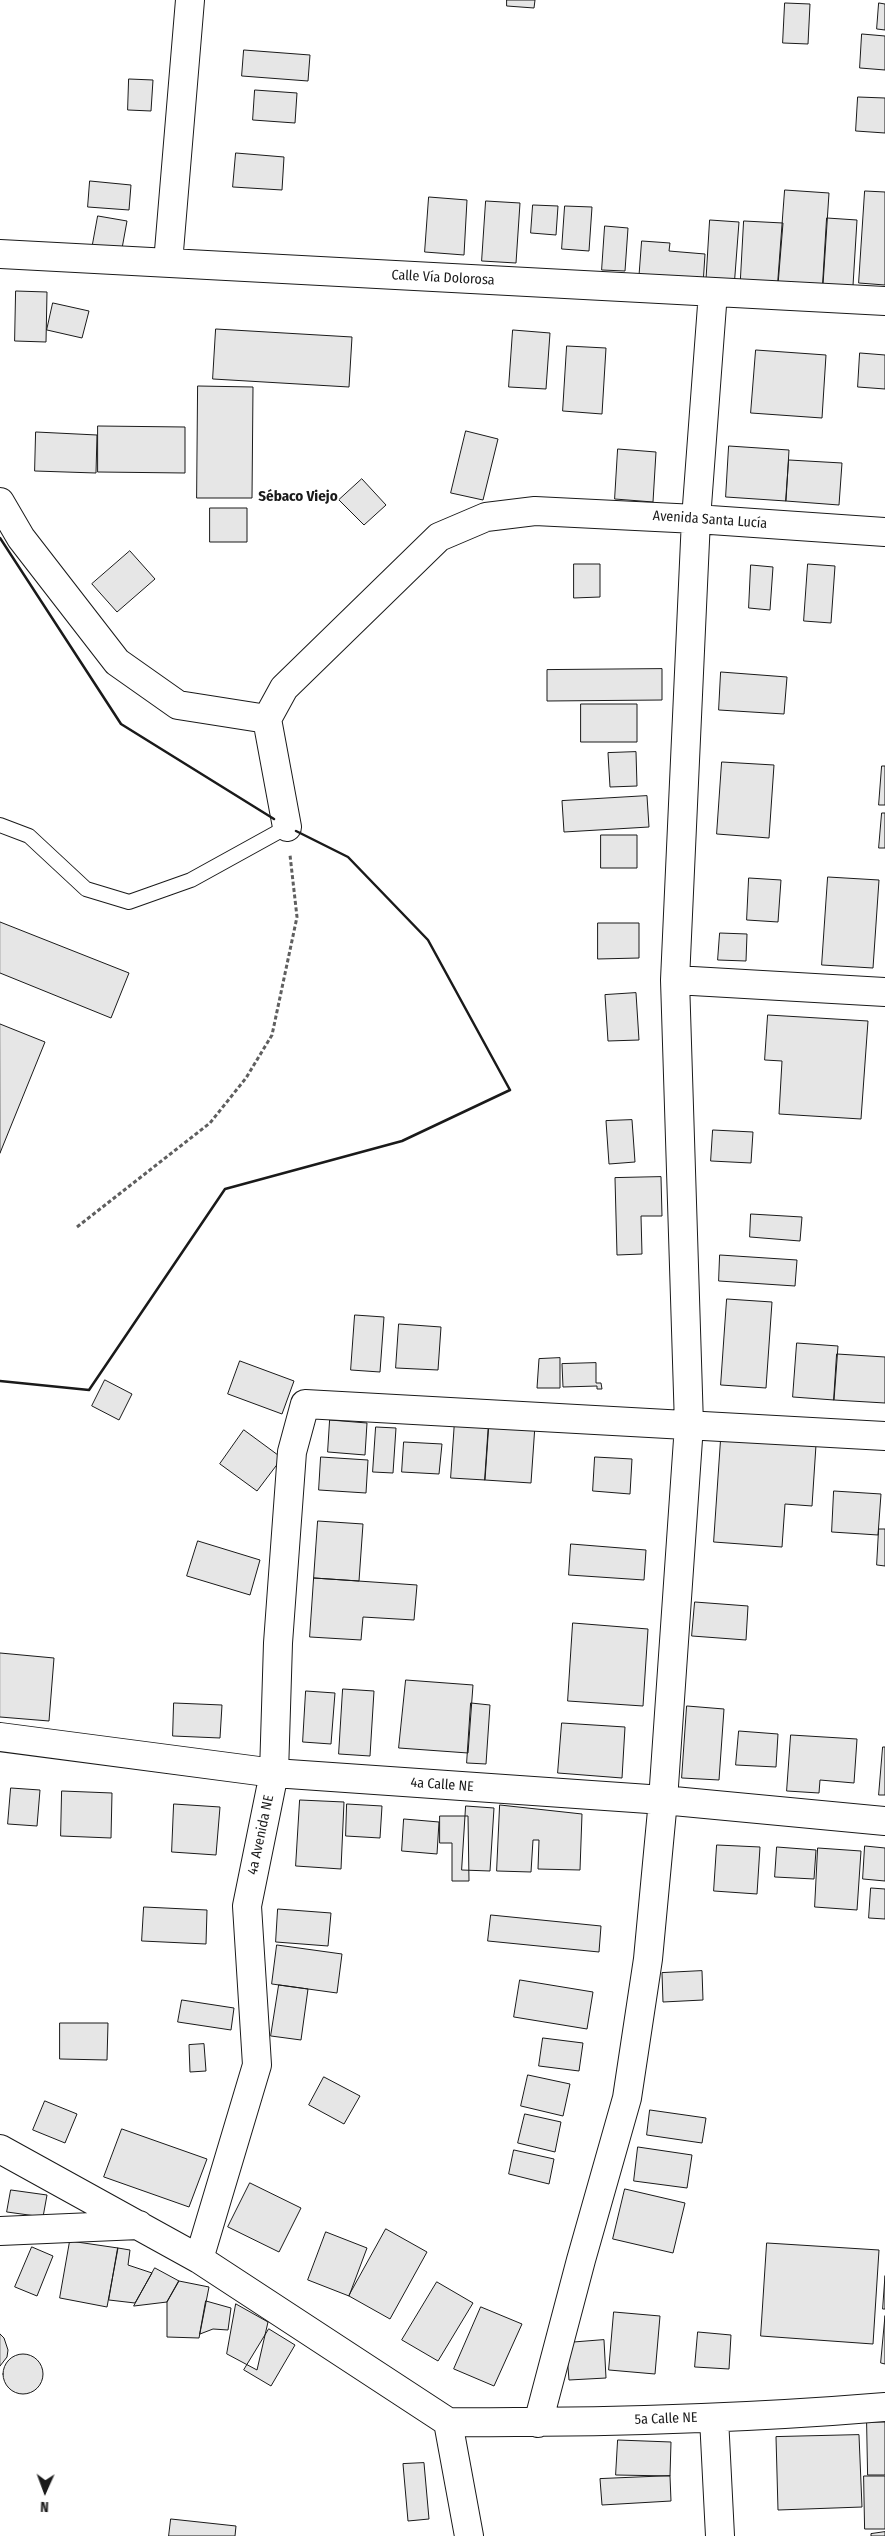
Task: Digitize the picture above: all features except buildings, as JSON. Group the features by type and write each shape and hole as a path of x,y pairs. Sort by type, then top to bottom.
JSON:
{"street":[{"path":"168,263 190,0"},
{"name":"Calle Vía Dolorosa","path":"0,254 885,301"},
{"path":"538,2423 580,2260 628,2098 648,1959 663,1800 689,1425 675,980 696,519 713,292"},
{"path":"0,502 21,538 117,662 178,705 267,719 287,827"},
{"name":"Avenida Santa Lucía","path":"267,719 284,688 439,537 486,517 535,510 885,532"},
{"path":"675,980 885,992"},
{"name":"4a Avenida NE","path":"199,2259 257,2065 247,1906 274,1773 278,1643 292,1452 305,1404 689,1425"},
{"path":"689,1425 885,1436"},
{"name":"4a Calle NE","path":"0,1736 274,1773 663,1800 885,1821"},
{"path":"0,2149 199,2259 448,2422 469,2536"},
{"path":"0,2231 139,2225"},
{"name":"5a Calle NE","path":"448,2422 538,2423 714,2418 885,2407"},
{"path":"714,2418 720,2536"}],"lane":[{"path":"0,825 29,836 86,889 130,902 191,880 287,827"}],"path":[{"path":"77,1227 210,1123 246,1078 272,1035 297,917 287,827"}],"wall":[{"path":"0,538 121,724 274,819"},
{"path":"0,1381 89,1390 225,1189 402,1141 510,1090 428,940 348,857 296,831"}],"district":[{"name":"Sébaco Viejo","path":"298,497"}]}
